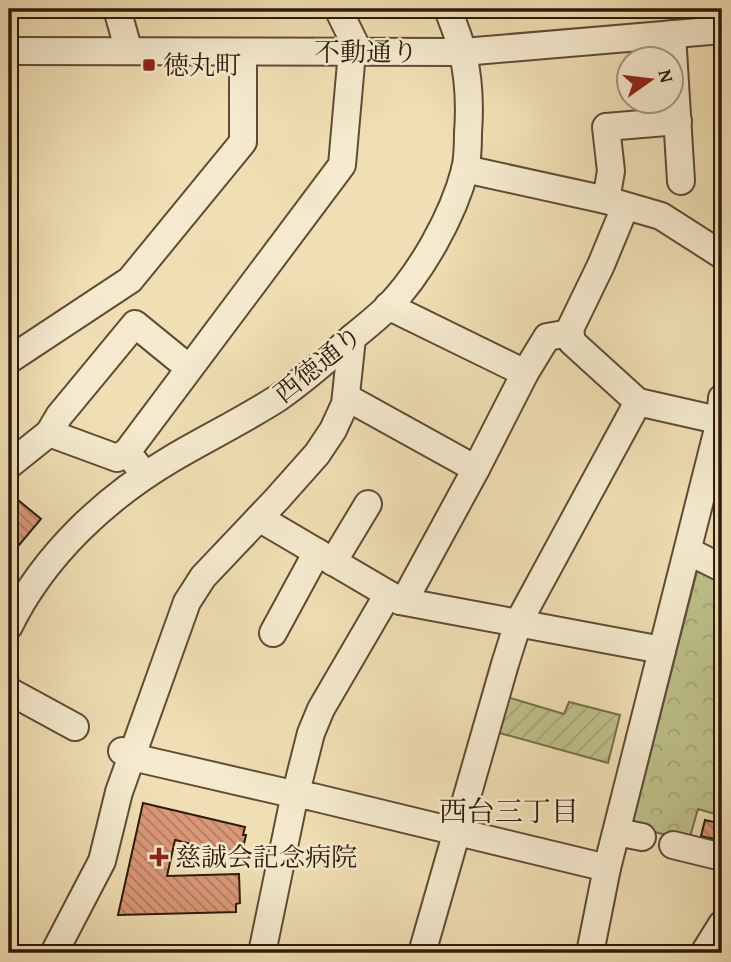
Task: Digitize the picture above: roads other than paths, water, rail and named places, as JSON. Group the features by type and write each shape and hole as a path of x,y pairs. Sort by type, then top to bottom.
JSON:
{"street":[{"path":"117,9 127,51"},
{"path":"49,433 117,458 127,452 342,165 356,52 338,9"},
{"name":"西徳通り","path":"9,626 32,587 62,547 113,500 145,475 270,403 321,365 388,306 413,276 435,242 466,169 468,85 463,52 449,9"},
{"name":"不動通り","path":"9,51 463,52 722,30"},
{"path":"672,34 681,181"},
{"path":"9,360 130,280 243,142 243,52"},
{"path":"590,953 607,867 630,835 662,650 722,413 638,401 572,342 569,329 601,265 616,203 606,127 678,121"},
{"path":"466,169 661,216 722,255"},
{"path":"388,306 525,373"},
{"path":"9,465 49,433 59,416 135,324 189,368"},
{"path":"262,953 296,794 311,733 319,713 394,598 409,592 477,469 525,373 547,338 570,333"},
{"path":"54,953 102,861 127,754 187,602 203,577 317,454 333,430 345,404 352,338"},
{"path":"346,397 477,469"},
{"path":"422,953 518,623 638,401"},
{"path":"127,452 145,475"},
{"path":"273,633 325,557 368,504"},
{"path":"259,517 394,598 662,650"},
{"path":"688,551 722,568"},
{"path":"9,691 75,727"},
{"path":"127,754 607,867"},
{"path":"673,845 722,857"},
{"path":"704,953 722,923"}],"place":[{"name":"徳丸町","path":"149,65"},
{"name":"慈誠会記念病院","path":"159,857"}],"district":[{"name":"西台三丁目","path":"509,811"}]}
